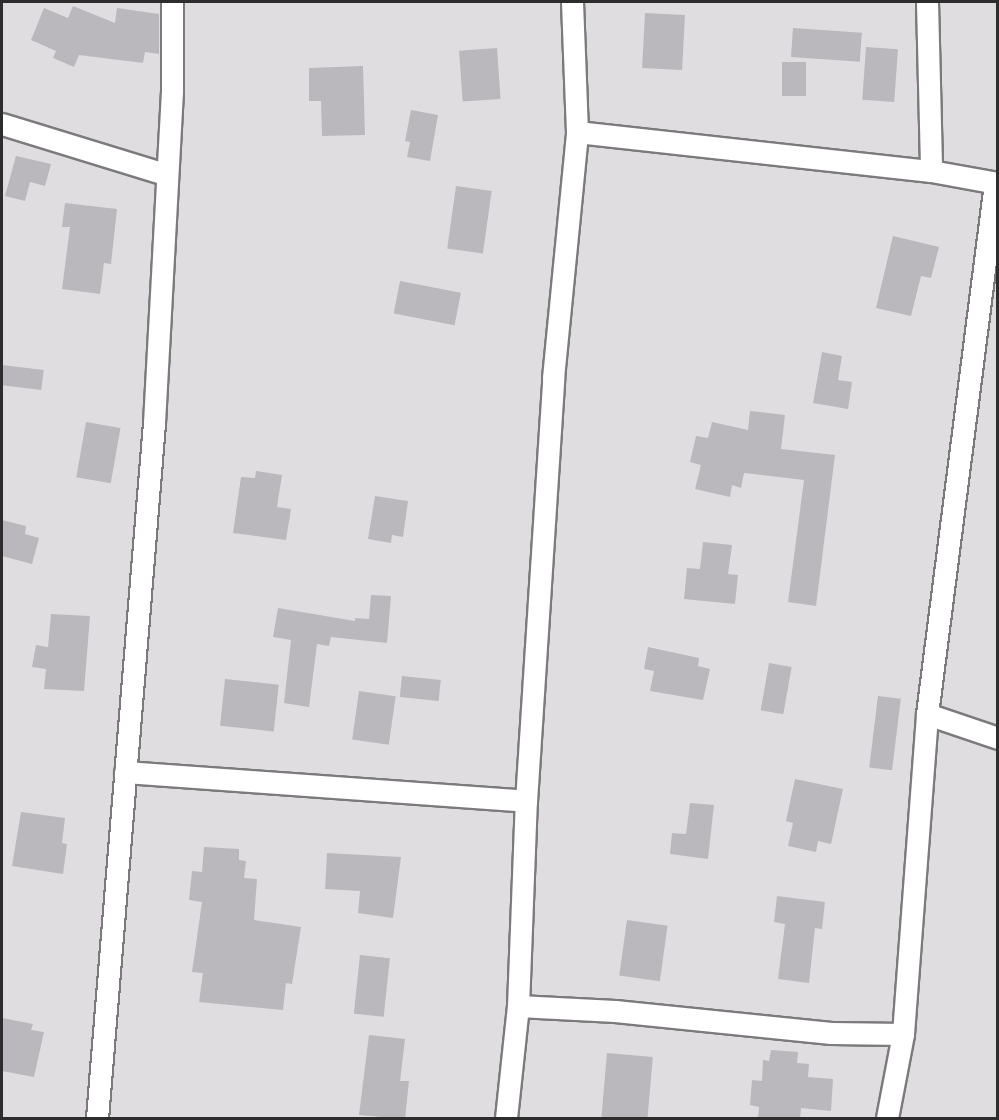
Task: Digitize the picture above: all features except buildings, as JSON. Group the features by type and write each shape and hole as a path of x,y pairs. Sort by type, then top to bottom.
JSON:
{"street":[{"path":"97,1119 154,423 165,174 172,93 172,2"},
{"path":"506,1119 518,1006 526,801 553,378 577,132 572,2"},
{"path":"927,2 931,171"},
{"path":"2,124 165,174"},
{"path":"577,132 931,171 996,183 927,714 903,1034 887,1119"},
{"path":"927,714 998,738"},
{"path":"125,772 526,801"},
{"path":"518,1006 615,1011 831,1033 903,1034"}]}
